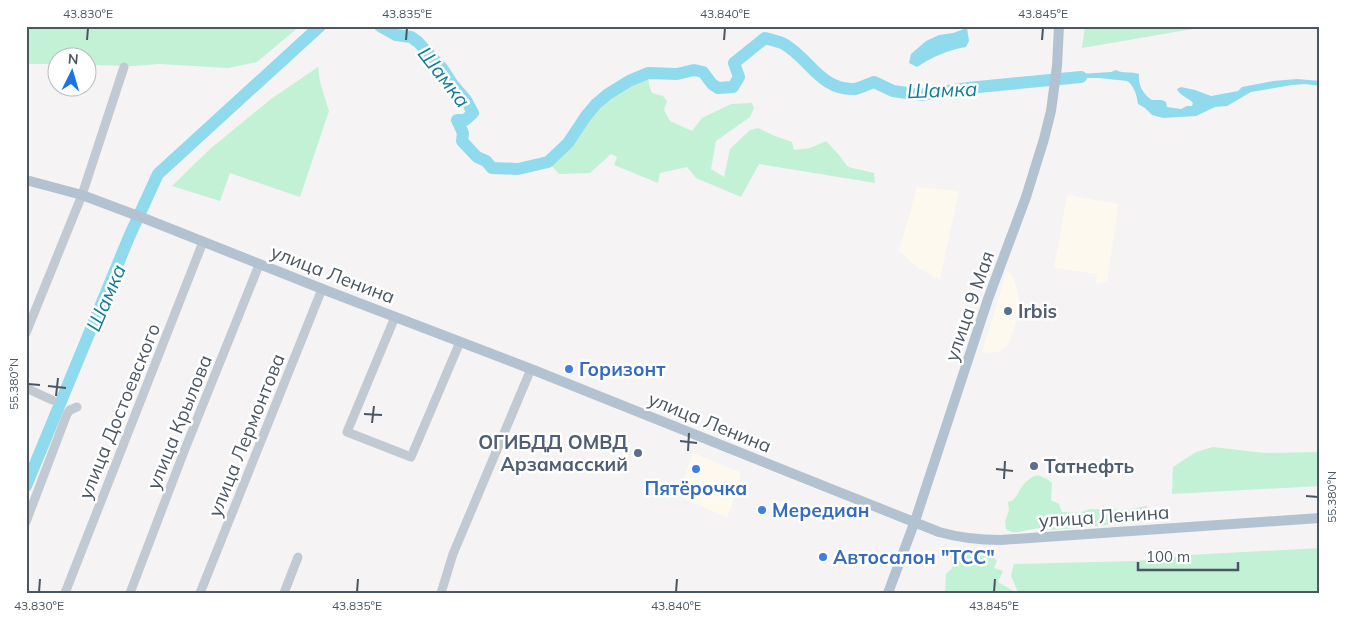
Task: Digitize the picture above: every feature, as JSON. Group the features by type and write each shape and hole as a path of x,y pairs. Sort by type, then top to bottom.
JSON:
{"main road":[{"name":"улица 9 Мая","path":"888,593 1044,139 1057,66 1059,26"},
{"name":"улица Ленина","path":"26,180 123,210 939,532 957,537 1001,540 1320,518"}],"street":[{"path":"26,333 82,196 124,67"},
{"name":"улица Достоевского","path":"65,593 203,242"},
{"name":"улица Крылова","path":"130,593 260,265"},
{"name":"улица Лермонтова","path":"200,593 322,289"},
{"path":"395,317 347,432 411,457 460,342"},
{"path":"441,593 453,554 531,370"},
{"path":"26,388 52,400"},
{"path":"26,522 72,408"},
{"path":"284,593 298,557"}],"shaded area":[{"path":"917,187 959,191 940,280 917,267 899,251"},
{"path":"1067,195 1119,204 1107,281 1095,284 1097,274 1054,268"},
{"path":"1007,270 1013,277 1018,292 1018,313 1013,333 1007,346 999,352 982,353"},
{"path":"693,453 740,472 740,484 727,518 678,495"}],"green space":[{"path":"26,26 300,26 257,62 228,68 159,64 98,65 98,48 48,48 48,64 26,64"},
{"path":"1085,26 1210,26 1082,48"},
{"path":"318,67 320,82 329,111 300,197 230,173 220,201 172,186 210,149 271,99"},
{"path":"648,73 652,93 663,96 667,101 664,110 670,121 692,131 702,118 731,104 752,103 754,108 750,117 716,141 711,169 724,177 730,149 750,130 758,128 792,142 794,150 810,148 826,141 848,167 874,173 875,183 759,164 741,197 696,178 687,167 660,173 658,183 614,165 617,157 611,154 590,173 559,174 548,162 568,143 595,105 613,90"},
{"path":"1213,447 1265,453 1320,452 1320,486 1172,494 1173,467 1196,452"},
{"path":"1038,475 1052,483 1051,500 1059,504 1062,512 1079,513 1090,509 1124,510 1147,506 1149,521 1053,530 1009,531 1006,529 1005,522 1009,510 1008,502 1014,499 1028,480"},
{"path":"1320,548 1320,593 1018,593 1011,575 1014,564 1137,561 1189,555"},
{"path":"950,549 969,549 978,556 990,554 997,561 994,568 1003,571 998,582 1017,593 945,593 946,574 952,568"}],"water":[{"path":"967,28 969,41 966,47 940,54 917,67 909,63 911,54 926,41 939,35"},
{"path":"1116,70 1139,74 1140,86 1149,98 1166,102 1167,107 1181,109 1192,106 1193,103 1178,91 1177,89 1181,87 1211,96 1273,81 1297,79 1320,81 1320,86 1292,85 1251,92 1227,106 1215,107 1196,116 1163,118 1152,115 1138,104 1136,94 1127,81 1079,78 1066,81 1066,75 1075,76"}],"waterway":[{"name":"Шамка","path":"26,486 129,237 158,174 320,26"},
{"name":"Шамка","path":"380,26 396,35 411,37 442,68 466,100 473,113 465,120 457,120 463,133 462,141 477,157 486,161 492,168 518,169 548,162 568,143 596,104 629,81 648,73 677,74 694,70 703,72 712,84 718,88 733,87 739,77 734,63 765,38 784,44 824,79 833,85 843,88 855,89 874,82 893,91 921,95 968,88 1081,77"}],"place":[{"name":"Irbis","path":"1008,311"},
{"name":"Горизонт","path":"569,369"},
{"name":"ОГИБДД ОМВД Арзамасский","path":"638,453"},
{"name":"Татнефть","path":"1034,466"},
{"name":"Пятёрочка","path":"696,469"},
{"name":"Мередиан","path":"762,510"},
{"name":"Автосалон \"ТСС\"","path":"823,557"}]}
